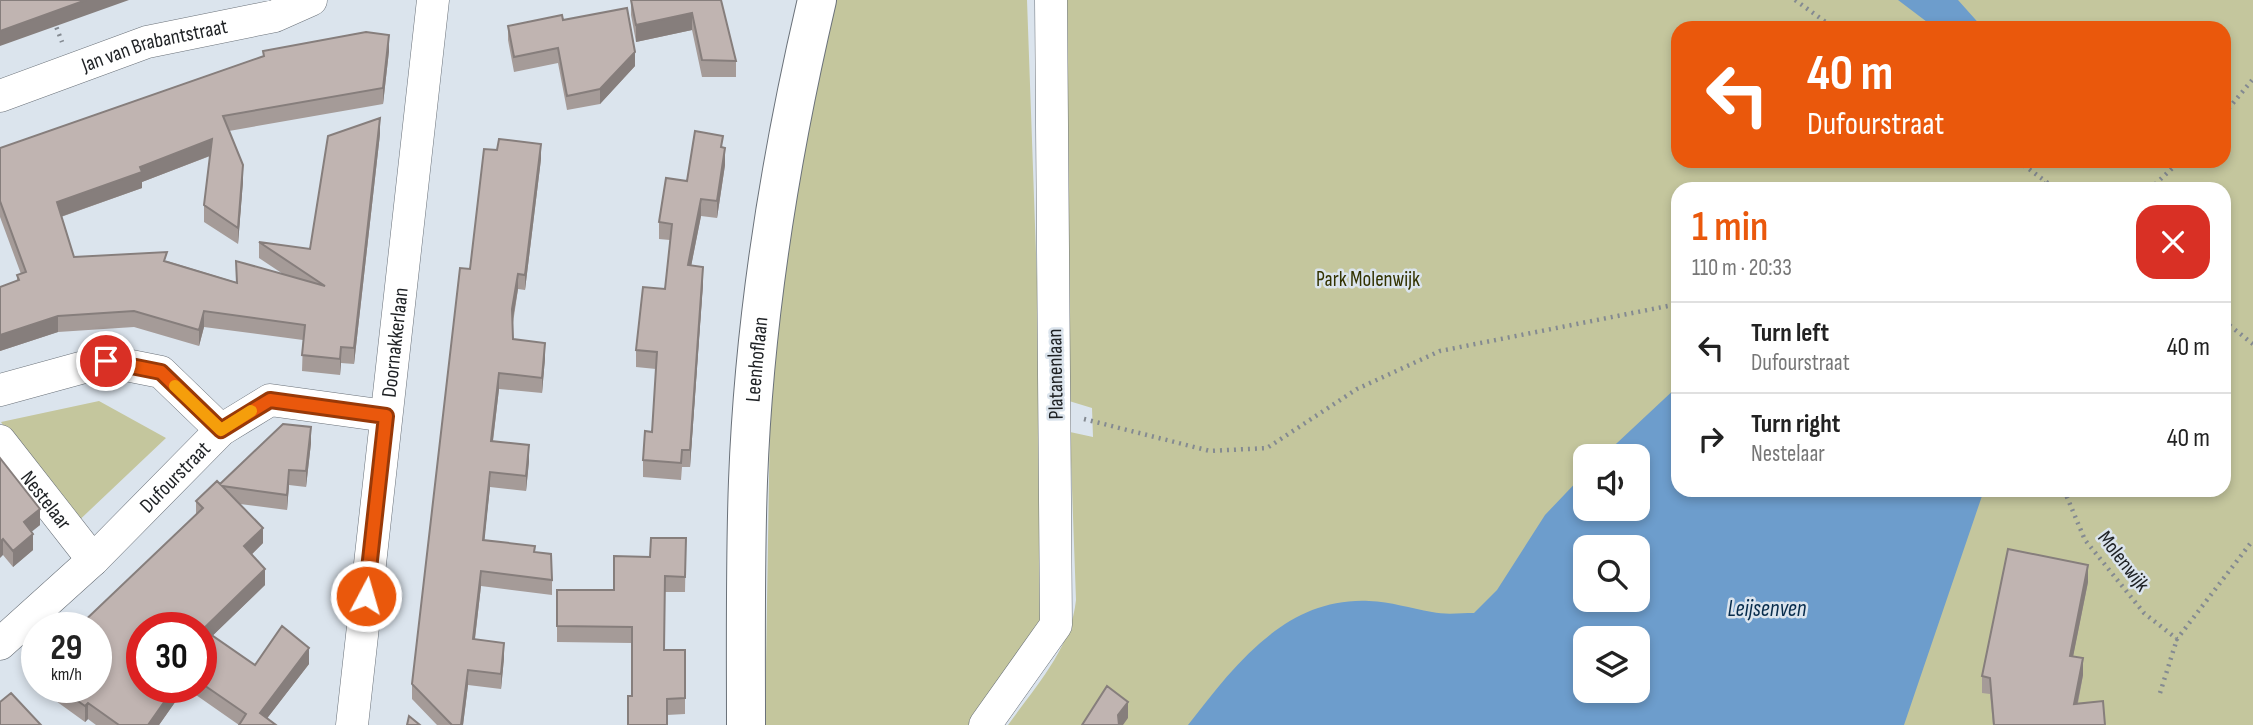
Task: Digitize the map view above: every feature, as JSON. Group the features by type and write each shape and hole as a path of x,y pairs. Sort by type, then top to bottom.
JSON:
{"street":[{"name":"Jan van Brabantstraat","path":"0,96 147,43 275,16 311,0"},
{"name":"Doornakkerlaan","path":"352,725 433,0"},
{"name":"Leenhoflaan","path":"746,725 748,480 763,288 799,75 817,0"},
{"name":"Platanenlaan","path":"985,725 1056,625 1051,0"},
{"path":"0,390 106,361 161,372 221,430"},
{"name":"Dufourstraat","path":"0,644 93,559 221,430 270,400 386,416"},
{"name":"Nestelaar","path":"0,441 93,559"}],"path":[{"path":"1795,0 1824,21"},
{"path":"51,12 72,70"},
{"path":"2231,106 2253,79"},
{"path":"2028,168 2047,182"},
{"path":"2158,182 2172,168"},
{"path":"1056,412 1210,452 1268,448 1357,388 1440,351 1671,305"},
{"path":"2231,327 2253,344"},
{"name":"Molenwijk","path":"2067,497 2085,540 2144,613 2177,639"},
{"path":"2160,693 2177,639 2253,540"}],"green space":[{"path":"830,0 1027,0 1041,394 1043,620 977,725 765,725 770,417 779,297"},
{"name":"Park Molenwijk","path":"1061,0 2253,0 2253,725 1008,725 1051,666 1073,618 1076,600 1070,432 1093,437 1092,408 1069,401"},
{"path":"99,401 166,438 71,528 1,422"}],"water":[{"path":"1898,0 1958,0 1977,21 1926,21"},
{"name":"Leijsenven","path":"1671,393 1671,497 1982,497 1904,725 1188,725 1224,680 1264,639 1312,610 1339,603 1369,601 1437,613 1474,613 1497,590 1545,515 1573,486 1573,521 1650,521 1650,444 1616,444"}],"building":[{"path":"0,0 86,0 0,31"},
{"path":"631,0 721,0 736,61 702,60 692,13 636,25"},
{"path":"627,8 635,52 600,89 567,96 558,48 514,57 508,26 562,15 563,20"},
{"path":"366,32 389,35 383,88 223,116 243,165 238,228 204,205 212,139 140,167 142,172 57,202 74,257 167,252 164,261 237,283 236,261 325,286 259,242 310,249 328,136 380,118 354,348 341,347 340,359 302,355 305,325 204,311 199,330 134,311 58,316 0,335 0,287 19,280 17,275 26,272 0,201 0,148 264,56 263,51"},
{"path":"695,131 723,136 721,147 725,148 717,201 701,199 688,265 703,267 690,450 682,450 681,463 643,460 645,431 652,432 657,352 636,350 643,287 665,289 672,224 659,222 666,178 687,181"},
{"path":"499,139 541,144 525,275 518,274 512,309 513,339 545,343 542,378 499,373 491,441 529,445 526,476 490,472 483,540 535,546 534,552 551,554 552,580 481,571 473,639 504,643 501,674 468,670 461,725 452,725 412,684 460,268 470,269 484,149 497,150"},
{"path":"283,424 311,427 306,471 289,470 287,495 222,486 263,528 244,546 265,569 217,615 217,612 126,612 126,703 163,703 148,725 119,725 88,703 112,703 112,612 94,612 203,508 196,501 217,481 220,484"},
{"path":"0,458 40,509 24,522 33,534 13,551 3,539 0,542"},
{"path":"651,538 686,538 685,577 665,576 664,650 685,650 685,698 667,699 667,725 628,725 628,696 632,696 632,627 557,626 557,590 614,590 614,556 650,557"},
{"path":"2008,549 2088,565 2070,656 2083,658 2074,704 2103,701 2105,725 1994,725 1990,678 1982,676"},
{"path":"282,626 309,648 260,713 276,725 239,725 246,714 217,694 217,639 255,665"},
{"path":"1107,686 1128,702 1118,715 1119,725 1082,725"},
{"path":"11,693 41,725 0,725 0,702"},
{"path":"409,716 420,725 407,725"}],"slow traffic":[{"path":"175,386 221,430 251,411"}],"route":[{"path":"106,361 161,372 221,430 270,400 386,416 366,596"}]}
